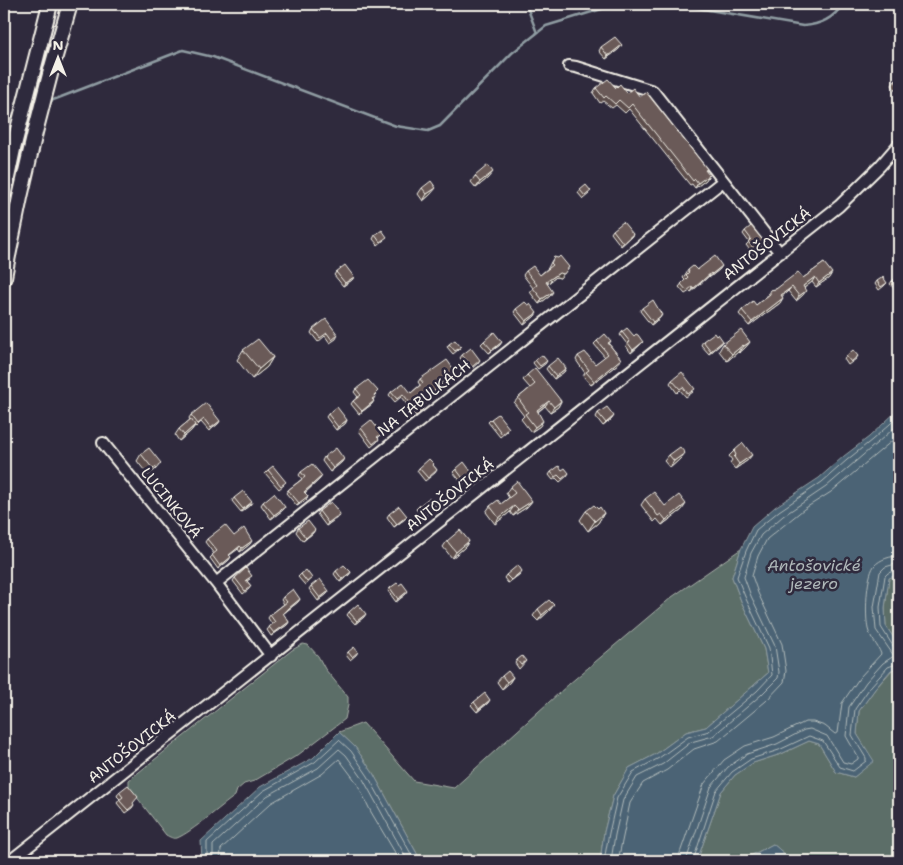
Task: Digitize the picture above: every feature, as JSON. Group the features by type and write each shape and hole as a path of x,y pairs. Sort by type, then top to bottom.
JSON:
{"highway":[{"path":"4,192 35,58 50,4"},
{"path":"4,277 30,153 53,61 70,4"}],"street":[{"path":"569,66 653,91 780,253"},
{"name":"ANTOŠOVICKÁ","path":"10,861 839,206 880,166 899,144"},
{"name":"NA TABULKÁCH","path":"216,583 723,181"},
{"name":"LUCINKOVÁ","path":"103,443 216,583"},
{"path":"216,583 271,656"}],"green space":[{"path":"741,549 732,577 741,601 764,649 768,673 706,727 686,732 656,754 629,768 613,796 604,832 600,861 421,861 373,773 355,747 339,732 363,723 414,781 454,788 569,684 672,597"},
{"path":"899,574 899,643 897,643 886,626 885,608 889,578"},
{"path":"303,644 308,645 318,656 325,669 348,697 345,719 298,755 254,781 244,784 237,790 235,796 183,835 173,838 166,835 129,787 129,780 292,650"},
{"path":"899,668 899,861 879,861 870,858 866,861 789,861 787,856 773,844 741,861 697,861 721,792 735,775 753,763 781,754 809,741 819,744 836,772 854,777 873,761 857,734 859,711 892,670"}],"water":[{"name":"Antošovické jezero","path":"899,409 899,574 889,578 885,608 886,626 897,643 899,643 899,668 891,670 859,711 857,734 874,761 854,777 836,772 819,744 809,741 781,754 753,763 735,775 721,792 697,861 600,861 604,832 613,796 629,768 656,754 686,732 706,727 768,673 764,649 741,601 732,577 741,549 752,527 775,507 819,478 869,437"},
{"path":"339,732 355,747 373,773 421,861 202,861 201,841 260,787 313,758"},
{"path":"773,844 787,856 789,861 741,861"}],"building":[{"path":"615,37 622,45 608,56 601,47"},
{"path":"899,78 899,87 895,81"},
{"path":"608,79 616,88 620,84 627,93 633,88 640,97 646,92 707,169 705,170 709,175 698,183 695,179 693,181 632,104 628,108 619,100 615,104 606,96 604,98 596,88"},
{"path":"488,165 493,172 480,182 475,176"},
{"path":"431,181 436,188 427,194 422,188"},
{"path":"586,185 591,191 585,196 580,190"},
{"path":"623,222 633,234 623,243 613,230"},
{"path":"751,226 765,243 755,250 748,242 751,239 745,231"},
{"path":"382,230 387,237 380,242 375,235"},
{"path":"560,256 569,267 564,274 559,273 546,282 553,292 542,299 533,288 537,285 526,271 533,266 540,275 553,265 551,263 554,257 558,258"},
{"path":"715,256 722,266 693,289 692,287 687,291 681,284 688,277 686,275 689,272 688,270 693,266 697,270"},
{"path":"824,263 832,273 819,283 815,277 803,286 806,291 799,296 792,287 781,295 783,298 752,322 742,310 753,301 756,305 770,294 770,290 776,289 798,272 803,278"},
{"path":"345,265 354,277 345,283 336,272"},
{"path":"899,276 899,289 892,281"},
{"path":"883,277 887,283 881,287 877,281"},
{"path":"653,300 662,315 653,322 642,308"},
{"path":"525,302 528,305 530,304 537,313 526,321 516,309"},
{"path":"326,319 338,335 332,340 327,333 320,338 313,329"},
{"path":"627,328 634,336 638,335 643,342 633,350 628,343 630,342 622,332"},
{"path":"741,330 750,342 732,354 723,344"},
{"path":"494,332 502,342 492,350 484,341"},
{"path":"714,333 716,336 718,334 723,341 711,351 703,341"},
{"path":"605,334 611,341 608,343 621,359 594,381 586,372 589,370 578,356 585,352 595,364 608,354 597,341"},
{"path":"258,339 273,357 259,369 243,350"},
{"path":"455,340 461,347 455,351 449,344"},
{"path":"471,348 480,360 472,367 462,355"},
{"path":"853,350 858,356 851,362 846,356"},
{"path":"542,355 547,361 540,366 535,360"},
{"path":"558,358 566,368 556,376 548,366"},
{"path":"447,360 455,371 440,382 442,385 423,400 426,403 421,406 423,408 418,413 403,394 397,399 391,392 403,383 411,393 423,383 420,379"},
{"path":"535,368 561,401 554,407 549,401 537,410 543,421 535,427 525,414 528,412 518,398 535,384 527,375"},
{"path":"682,372 695,389 688,394 683,387 680,389 672,380"},
{"path":"368,380 378,391 372,399 374,401 362,411 353,401 361,395 356,389"},
{"path":"206,403 220,421 211,428 204,419 198,424 191,415"},
{"path":"337,407 347,420 338,427 328,414"},
{"path":"607,407 614,416 606,423 598,413"},
{"path":"498,414 509,428 502,434 491,419"},
{"path":"191,419 195,425 184,435 179,429"},
{"path":"371,420 382,434 377,437 379,439 373,444 361,428"},
{"path":"743,443 752,455 739,464 734,457 736,455 734,451"},
{"path":"680,447 685,453 674,461 669,455"},
{"path":"149,448 161,463 153,469 141,454"},
{"path":"336,448 344,459 333,468 324,457"},
{"path":"429,459 437,470 428,478 419,468"},
{"path":"464,462 473,474 465,481 456,469"},
{"path":"312,464 322,476 304,492 308,496 299,503 288,490 305,477 301,472"},
{"path":"273,466 286,482 281,486 268,470"},
{"path":"559,466 562,470 565,468 569,473 562,479 558,475 555,477 551,472"},
{"path":"517,481 532,501 518,510 514,506 499,518 490,506 498,500 501,504 515,493 510,487"},
{"path":"243,491 252,502 243,509 234,498"},
{"path":"654,492 665,506 679,495 686,504 666,520 661,514 658,516 645,499"},
{"path":"274,493 285,507 274,515 263,502"},
{"path":"429,498 436,507 426,515 419,506"},
{"path":"331,502 340,514 328,523 319,511"},
{"path":"594,505 598,509 600,507 604,513 595,521 586,511"},
{"path":"399,506 407,516 397,524 389,514"},
{"path":"308,521 315,530 306,538 298,528"},
{"path":"225,525 234,536 244,528 252,541 242,548 240,546 220,566 212,555 217,551 207,539"},
{"path":"460,530 469,541 456,552 447,541"},
{"path":"344,565 351,572 342,579 336,571"},
{"path":"518,565 522,571 511,580 506,575"},
{"path":"246,568 252,576 246,580 251,586 245,591 235,578"},
{"path":"306,570 312,578 307,582 301,574"},
{"path":"320,579 329,591 320,598 311,586"},
{"path":"397,583 399,585 402,583 408,591 398,599 390,588"},
{"path":"293,589 300,599 283,613 289,622 274,633 269,627 275,622 270,615 287,602 283,597"},
{"path":"549,600 554,605 542,615 538,609"},
{"path":"358,604 366,614 357,621 349,612"},
{"path":"354,647 358,652 352,657 348,652"},
{"path":"522,656 526,661 521,665 517,660"},
{"path":"508,671 513,677 507,682 502,676"},
{"path":"485,693 490,700 479,709 474,702"},
{"path":"128,785 138,797 133,803 134,805 128,810 119,800 123,797 119,792"}],"waterway":[{"path":"526,4 537,33"},
{"path":"48,102 183,50 213,57 396,126 428,131 440,126 512,53 546,26 618,4"},
{"path":"674,4 803,26 826,20 843,4"},
{"path":"4,122 15,116"}]}
